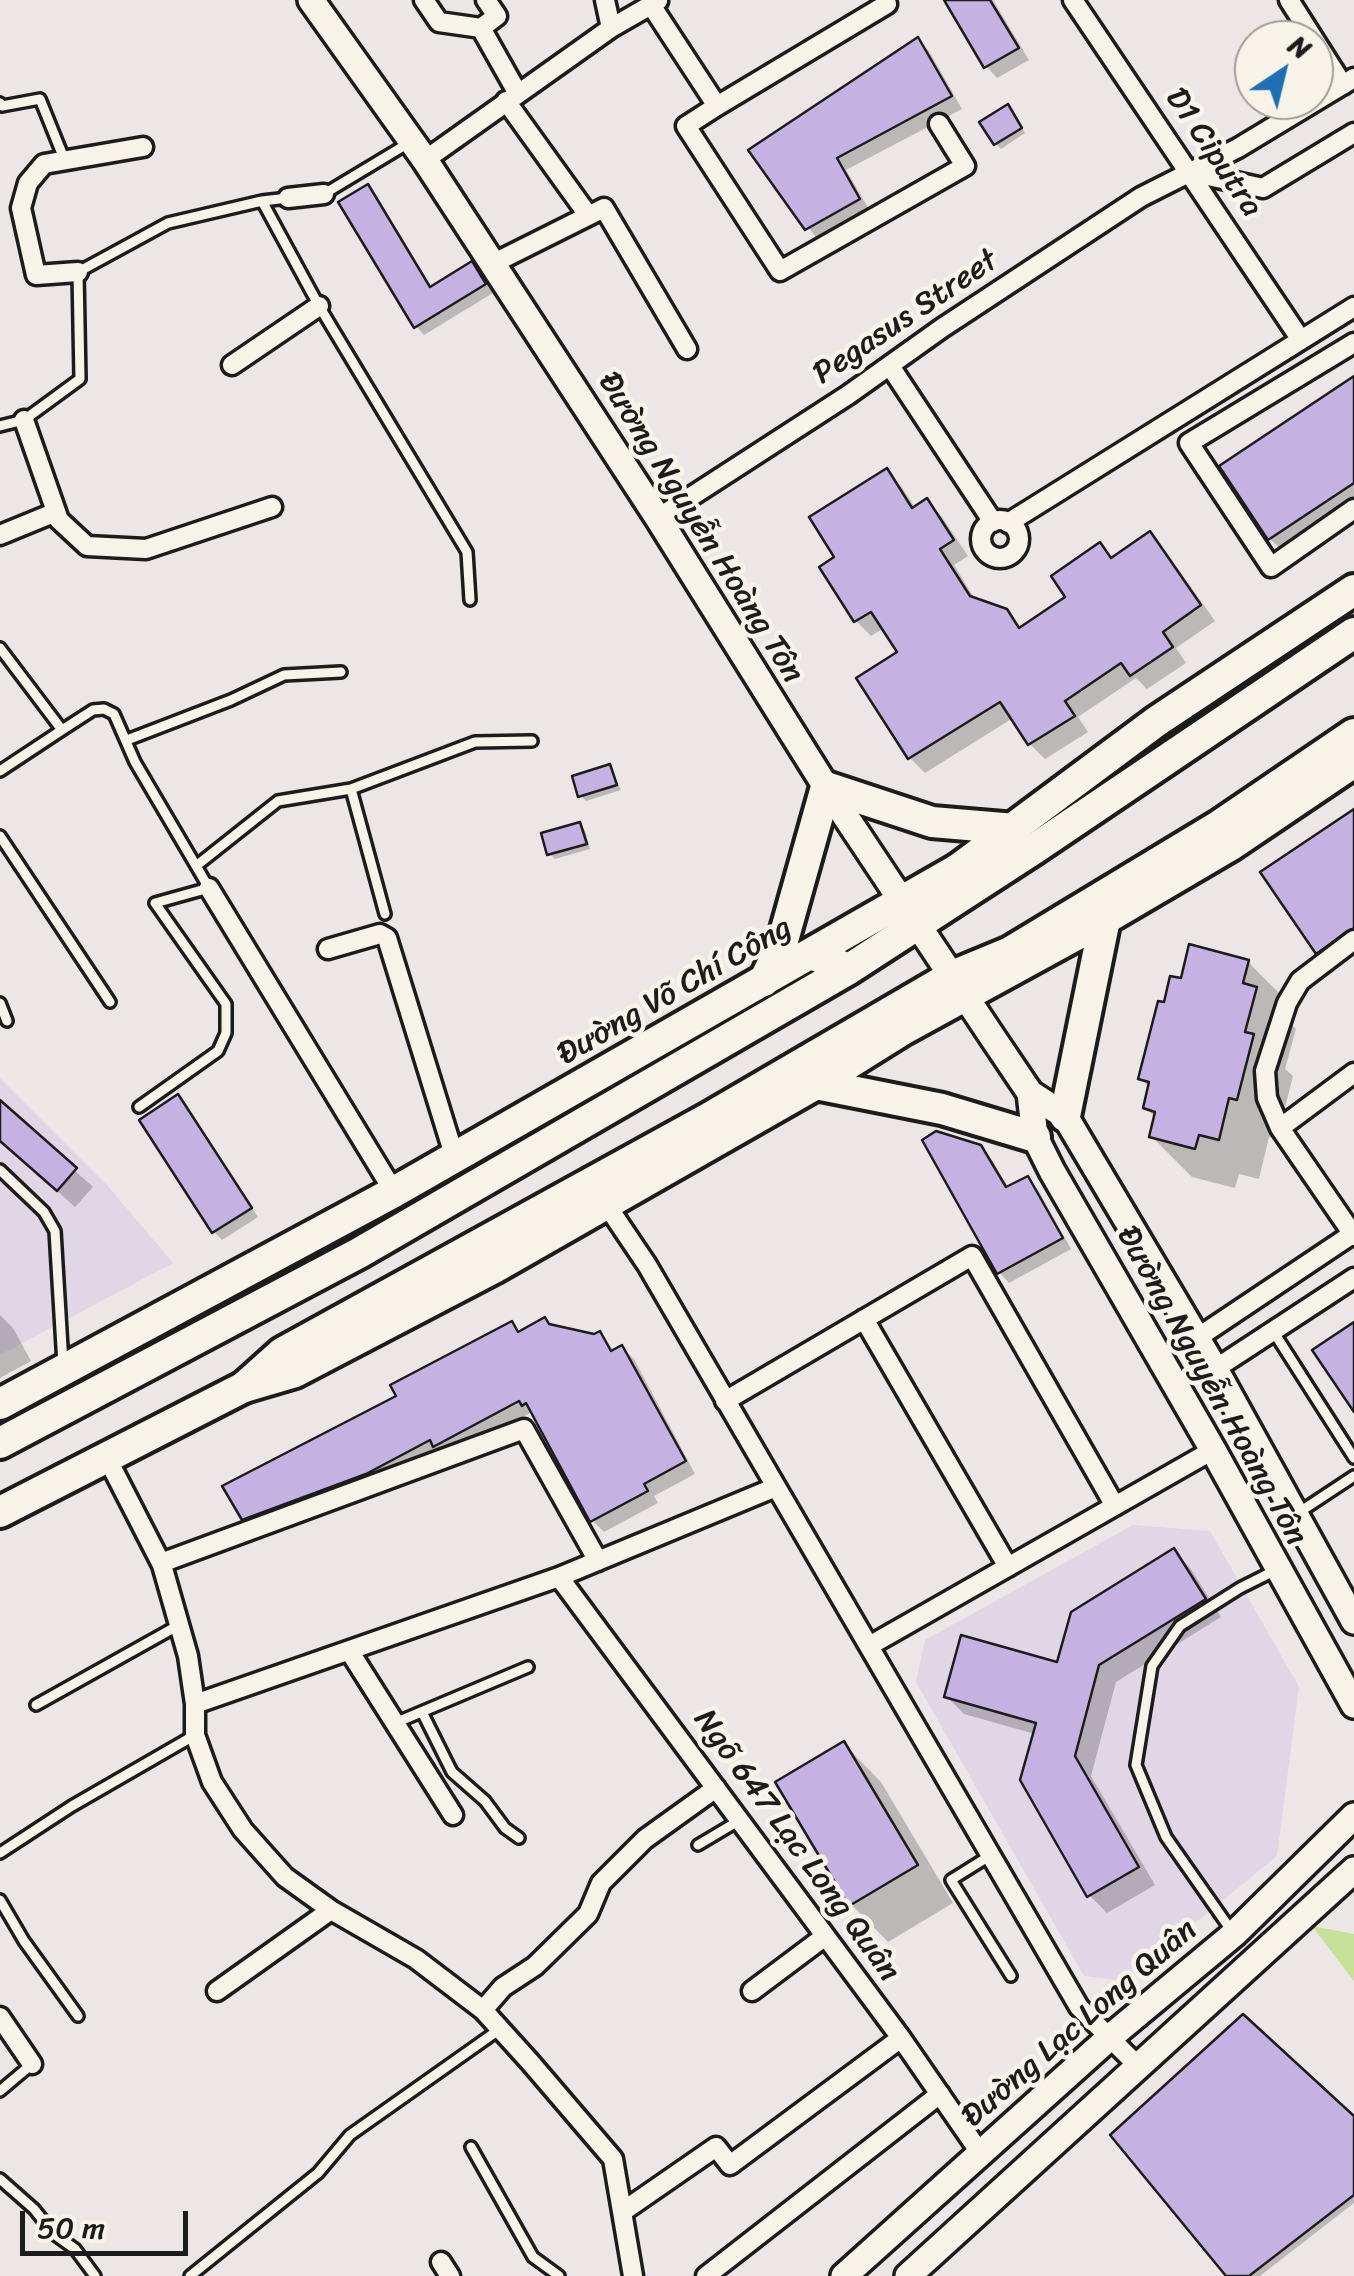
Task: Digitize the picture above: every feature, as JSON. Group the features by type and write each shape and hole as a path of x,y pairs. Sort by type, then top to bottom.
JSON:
{"main road":[{"name":"Đường Nguyễn Hoàng Tôn","path":"311,0 418,151 658,518 826,787 1030,1092 1064,1116 1215,1369 1354,1621"},
{"path":"911,914 958,869 1157,722 1354,590"},
{"name":"Đường Võ Chí Công","path":"0,1443 358,1253 850,969 911,914 1354,633"},
{"path":"1026,952 1354,734"},
{"path":"244,1386 282,1353 708,1118 1026,952 1104,919 1230,845 1354,762"},
{"path":"764,981 782,944 826,787 932,822 1015,829"},
{"name":"Đường Võ Chí Công","path":"0,1404 394,1192 811,954 911,914"},
{"path":"1064,1116 1104,919"},
{"path":"811,954 850,969"},
{"path":"0,1512 244,1386 295,1372 494,1268 816,1084 904,1029 959,986"},
{"path":"816,1084 935,1108 1035,1137"},
{"name":"Đường Nguyễn Hoàng Tôn","path":"1030,1092 1035,1137 1354,1704"},
{"name":"Đường Lạc Long Quân","path":"844,2276 1109,2038 1234,1934 1354,1816"},
{"name":"Đường Lạc Long Quân","path":"908,2276 1354,1870"}],"street":[{"path":"424,0 439,22 481,28 497,16 486,0"},
{"path":"605,0 611,28"},
{"path":"885,0 887,4 686,126 780,271 964,166 940,124"},
{"name":"D1 Ciputra","path":"1074,0 1301,340"},
{"path":"1288,0 1348,81"},
{"path":"418,151 512,96 611,28 655,3 716,106"},
{"path":"481,28 512,96 588,216"},
{"name":"Pegasus Street","path":"658,518 1141,197 1238,148 1348,81"},
{"path":"1190,172 1263,188 1354,133"},
{"path":"78,272 36,274 21,208 28,183 44,164 143,147"},
{"path":"288,198 324,194"},
{"path":"492,264 604,208 687,348"},
{"path":"232,365 319,306"},
{"path":"890,366 1000,522 1354,307"},
{"path":"1351,352 1189,443 1271,566 1354,509"},
{"path":"24,420 59,520 87,546 146,549 272,507"},
{"path":"0,535 56,512"},
{"path":"209,888 394,1192"},
{"path":"328,949 380,934 387,938 455,1158"},
{"path":"1197,1338 1354,1234 1280,1128 1267,1098 1265,1070 1287,1003 1300,981 1354,940"},
{"path":"1280,1128 1354,1073"},
{"path":"606,1204 648,1266 1079,2007 1139,2068"},
{"path":"725,1400 972,1256 1115,1506"},
{"path":"1215,1369 1354,1278"},
{"path":"864,1319 1008,1567"},
{"path":"161,1563 524,1428 598,1561"},
{"path":"869,1646 1213,1450"},
{"path":"106,1456 161,1563 188,1656 195,1735 212,1782 243,1830 286,1878 331,1910 381,1936 483,2010 613,2159 633,2276"},
{"path":"195,1704 559,1577 776,1487"},
{"name":"Ngõ 647 Lạc Long Quân","path":"559,1577 901,2038 982,2154"},
{"path":"350,1652 453,1815"},
{"path":"483,2010 503,1987 535,1966 580,1922 593,1907 601,1883 636,1848 716,1788"},
{"path":"217,1992 331,1910"},
{"path":"752,1992 824,1937"},
{"path":"0,2017 32,2064"},
{"path":"622,2212 716,2148 730,2165 901,2038"},
{"path":"706,2276 940,2094"}],"lane":[{"path":"0,103 2,106 40,99 65,160"},
{"path":"324,194 418,151"},
{"path":"0,426 24,420 80,379 78,272 168,223 288,198"},
{"path":"262,201 319,306 467,552 470,600"},
{"path":"0,648 62,730"},
{"path":"127,740 284,675 341,672"},
{"path":"0,771 93,710 104,709 114,714 135,762 209,888 155,903 226,1004 226,1033 218,1050 139,1108"},
{"path":"196,866 278,800 351,789 475,742 532,741"},
{"path":"351,789 385,914"},
{"path":"0,836 110,1002"},
{"path":"0,1003 7,1020"},
{"path":"0,1170 44,1212 55,1231 64,1372"},
{"path":"1273,1331 1354,1458"},
{"path":"1295,1514 1354,1476"},
{"path":"1234,1934 1166,1837 1136,1765 1152,1666 1180,1626 1277,1570"},
{"path":"36,1705 179,1625"},
{"path":"395,1723 528,1667"},
{"path":"422,1712 452,1772 519,1838"},
{"path":"0,1853 195,1735"},
{"path":"698,1845 740,1820"},
{"path":"991,1855 951,1880 1011,1976"},
{"path":"0,1900 78,2016"},
{"path":"190,2276 318,2173 350,2135 500,2029"},
{"path":"0,2091 32,2064"},
{"path":"471,2146 533,2257 560,2276"},
{"path":"0,2179 34,2209 54,2234 75,2248 95,2276"}],"shaded area":[{"path":"0,1078 107,1185 173,1263 0,1355"},
{"path":"1133,1525 1210,1531 1299,1687 1277,1856 1125,1981 1084,1976 916,1682 925,1640"}],"green space":[{"path":"1312,1926 1354,1934 1354,1981"}],"building":[{"path":"944,0 990,0 1019,48 984,68"},
{"path":"918,37 952,96 837,158 860,199 805,230 748,150"},
{"path":"1008,104 1022,128 994,145 979,122"},
{"path":"368,184 430,287 472,261 486,284 414,328 338,202"},
{"path":"1354,376 1354,483 1268,540 1219,466"},
{"path":"887,468 912,508 927,498 954,540 940,549 970,596 1007,609 1019,628 1065,597 1051,576 1100,542 1111,558 1150,531 1201,605 1163,632 1173,647 1130,676 1121,663 1065,701 1075,716 1028,745 1000,702 908,759 856,678 897,652 871,612 854,622 819,567 834,557 809,517"},
{"path":"610,764 617,785 578,797 572,776"},
{"path":"1354,809 1354,928 1316,954 1260,872"},
{"path":"580,822 587,844 547,855 541,833"},
{"path":"1189,944 1249,960 1243,983 1257,987 1245,1032 1254,1034 1237,1100 1229,1098 1219,1140 1199,1135 1195,1149 1149,1137 1155,1112 1143,1108 1149,1082 1138,1079 1158,1001 1164,1002 1170,976 1181,978"},
{"path":"178,1094 252,1208 212,1233 139,1120"},
{"path":"0,1100 77,1168 57,1191 0,1141"},
{"path":"936,1131 981,1145 1006,1187 1028,1176 1063,1238 997,1274 922,1140"},
{"path":"545,1317 549,1324 594,1334 600,1331 611,1351 622,1345 686,1461 644,1484 648,1491 590,1522 526,1403 522,1406 519,1401 433,1447 430,1440 366,1474 242,1520 222,1486 396,1396 390,1385 512,1321 518,1332"},
{"path":"1354,1322 1354,1412 1312,1350"},
{"path":"1174,1548 1206,1599 1099,1665 1075,1756 1139,1867 1087,1897 1020,1780 1036,1723 944,1697 961,1635 1057,1662 1071,1612"},
{"path":"844,1741 918,1865 849,1906 775,1782"},
{"path":"1243,2014 1354,2116 1354,2195 1249,2276 1226,2276 1110,2135"}]}
